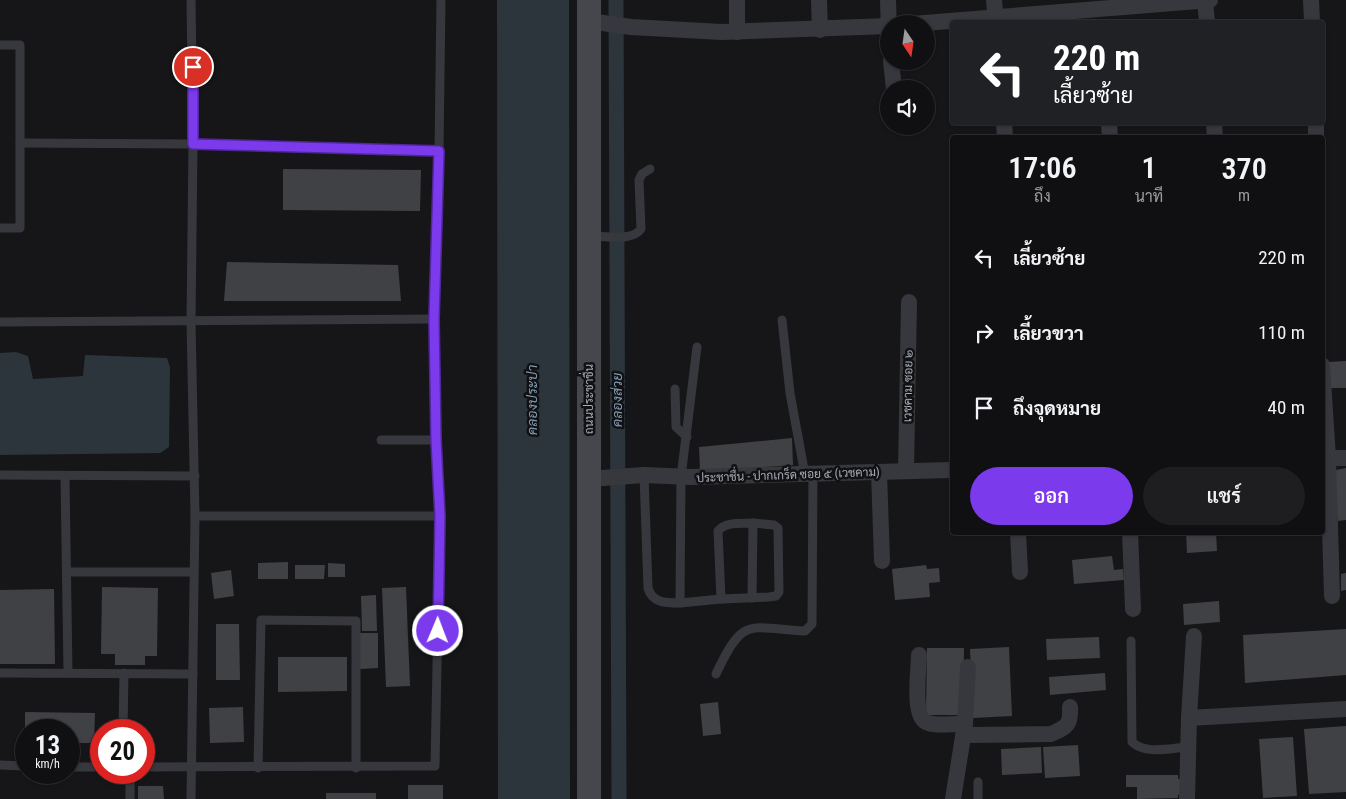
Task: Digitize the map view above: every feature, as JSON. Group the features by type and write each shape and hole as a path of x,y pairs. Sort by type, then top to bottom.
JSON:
{"main road":[{"name":"ถนนประชาชื่น","path":"589,799 596,236 592,15"}],"street":[{"path":"736,0 737,32"},
{"path":"818,0 820,30"},
{"path":"888,0 888,15"},
{"path":"994,0 996,20 1210,0"},
{"path":"1205,0 1207,20"},
{"path":"1311,0 1312,20"},
{"path":"592,15 631,27 737,32 880,26"},
{"path":"935,23 950,22"},
{"name":"เวชคาม ซอย ๒","path":"906,471 909,302"},
{"path":"1325,435 1332,596"},
{"path":"1326,458 1346,458"},
{"name":"ประชาชื่น - ปากเกร็ด ซอย ๕ (เวชคาม)","path":"594,479 644,475 682,477 809,475 950,470"},
{"path":"879,472 882,561"},
{"path":"1018,535 1020,572"},
{"path":"1130,535 1133,609"},
{"path":"1187,799 1194,636"},
{"path":"919,655 917,703 921,718 927,723 964,729 1051,734 1064,728 1071,720 1070,707"},
{"path":"953,799 964,729 968,667"},
{"path":"1189,718 1346,709"}],"lane":[{"path":"190,799 194,674 193,572 195,516 191,322 193,144 191,0"},
{"path":"155,767 356,768 435,766 440,516 436,440 434,319 441,0"},
{"path":"0,46 20,46 20,228 0,228"},
{"path":"20,143 193,144 439,151"},
{"path":"596,236 630,236 636,234 641,229 639,180 642,174 650,170"},
{"path":"0,322 434,319"},
{"path":"716,674 730,645 742,634 756,626 805,630 812,624 809,475 790,393 782,320"},
{"path":"680,604 682,477 697,347"},
{"path":"676,389 676,427 687,438"},
{"path":"381,440 436,440"},
{"path":"0,475 195,476"},
{"path":"644,475 648,588 650,596 656,600 680,604 721,599 776,596 779,592 780,584 778,528 774,525 753,523 722,525 718,531 721,599"},
{"path":"65,476 68,672"},
{"path":"195,516 440,516"},
{"path":"752,598 753,523"},
{"path":"67,572 193,572"},
{"path":"258,768 261,620 356,620 356,768"},
{"path":"1131,641 1132,742 1139,748 1148,750 1188,747"},
{"path":"0,673 194,674"},
{"path":"123,719 124,673"},
{"path":"0,765 15,766"},
{"path":"978,782 978,799"},
{"path":"130,784 130,799"}],"water":[{"name":"คลองประปา","path":"497,0 569,0 570,799 498,799"},
{"path":"16,352 28,356 33,379 83,376 85,355 167,358 170,367 169,447 160,453 0,455 0,353"}],"building":[{"path":"283,169 421,170 420,211 283,210"},
{"path":"227,262 398,265 401,301 224,301"},
{"path":"1346,361 1346,388 1329,388 1328,362"},
{"path":"792,438 793,465 700,472 699,447"},
{"path":"1346,468 1346,520 1338,521 1331,471"},
{"path":"1186,535 1216,535 1217,551 1187,553"},
{"path":"1112,556 1114,570 1123,569 1124,580 1074,584 1072,560"},
{"path":"288,562 288,579 258,579 258,563"},
{"path":"328,563 345,564 345,577 328,577"},
{"path":"295,565 325,565 324,579 295,579"},
{"path":"926,565 927,569 939,568 940,582 929,583 930,597 895,600 892,569"},
{"path":"231,570 234,596 214,599 211,573"},
{"path":"1346,573 1346,590 1341,591 1341,574"},
{"path":"102,587 158,588 157,656 145,656 145,665 115,665 115,654 101,654"},
{"path":"406,587 410,686 386,687 382,588"},
{"path":"54,589 55,664 0,664 0,590"},
{"path":"376,595 377,631 362,631 361,596"},
{"path":"1219,601 1220,622 1184,625 1183,604"},
{"path":"216,624 239,624 240,680 216,680"},
{"path":"1346,629 1346,675 1245,683 1243,635"},
{"path":"360,633 378,633 378,668 360,669"},
{"path":"1099,637 1100,658 1047,660 1046,639"},
{"path":"1009,647 1012,716 973,718 970,649"},
{"path":"927,648 964,648 963,715 926,715"},
{"path":"278,657 347,657 347,691 278,692"},
{"path":"1105,673 1106,690 1050,695 1049,677"},
{"path":"718,702 721,734 703,736 700,704"},
{"path":"243,707 244,742 210,743 209,708"},
{"path":"25,712 95,713 95,719 90,719 90,743 80,743 80,719 25,719"},
{"path":"1346,726 1346,792 1309,794 1304,729"},
{"path":"1293,737 1297,796 1263,798 1259,739"},
{"path":"1078,745 1080,776 1045,778 1043,747"},
{"path":"1041,747 1042,773 1002,775 1001,749"},
{"path":"1126,775 1178,775 1178,779 1182,779 1182,794 1178,795 1178,798 1137,799 1137,787 1126,787"},
{"path":"408,785 443,785 443,799 408,799"},
{"path":"138,786 163,786 164,799 138,799"},
{"path":"326,793 376,793 376,799 326,799"}],"waterway":[{"name":"คลองส่วย","path":"616,0 619,799"}],"route":[{"path":"193,67 193,144 439,151 434,319 436,440 440,516 438,631"}]}
